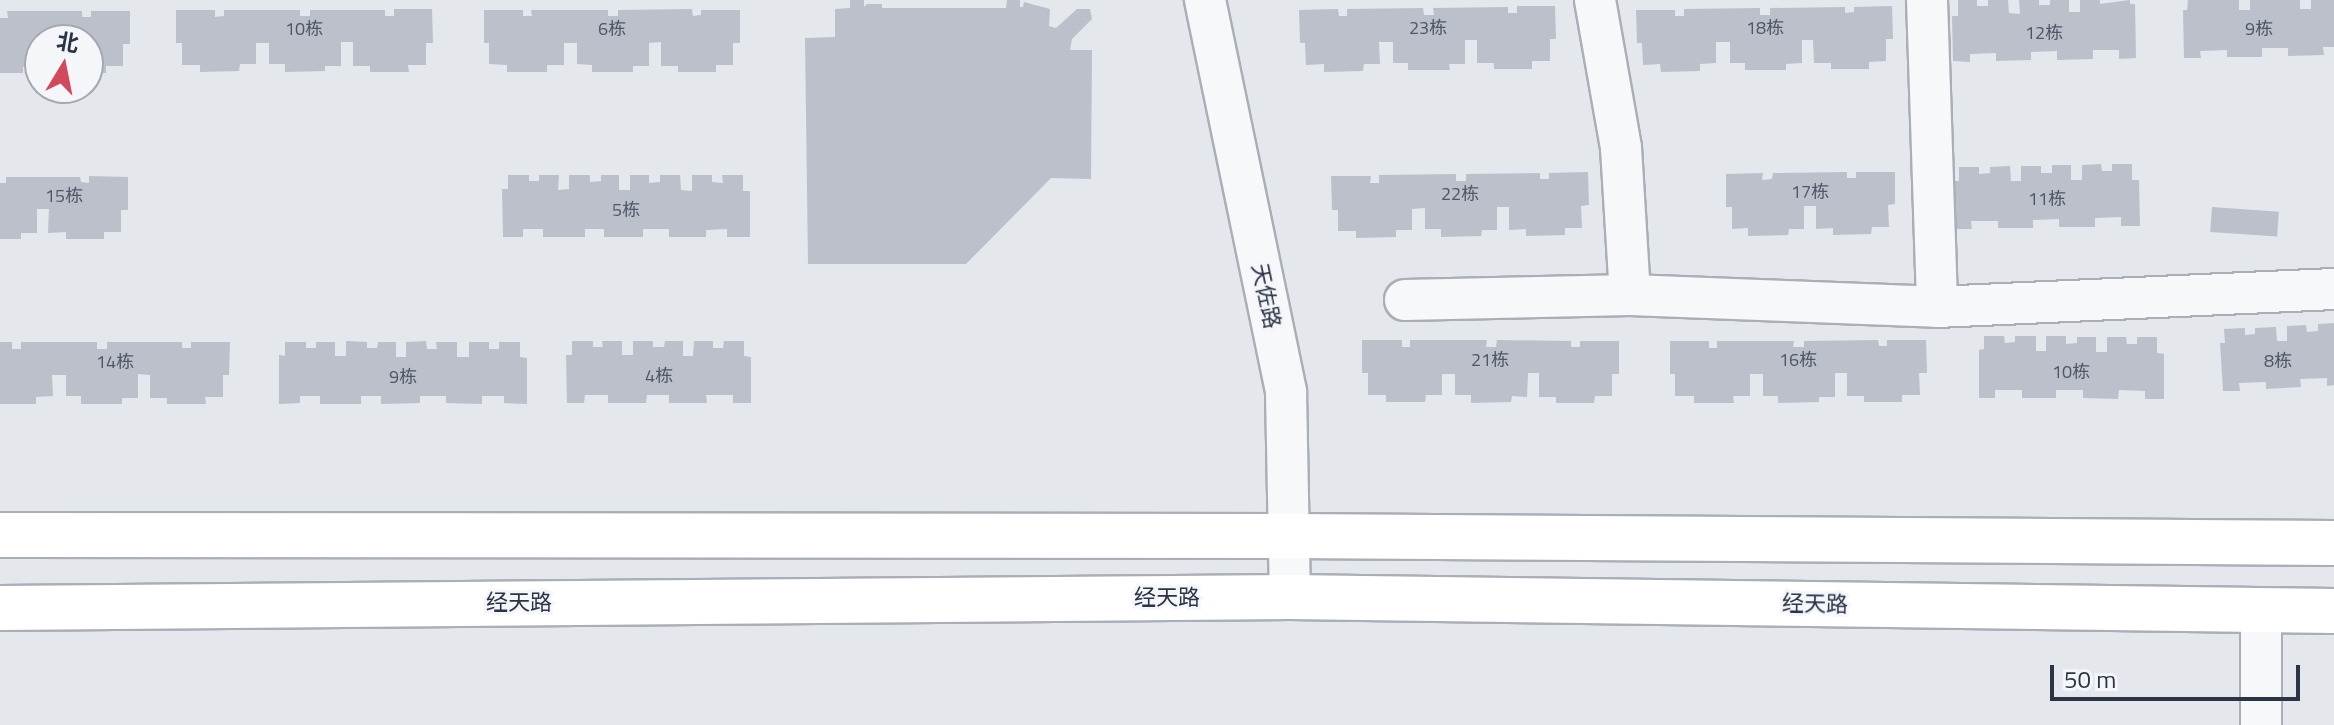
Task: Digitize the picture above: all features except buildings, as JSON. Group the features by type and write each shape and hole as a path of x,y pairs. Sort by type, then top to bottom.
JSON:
{"main road":[{"path":"0,535 1290,536 2334,543"},
{"name":"经天路","path":"0,608 1290,597 2334,611"}],"street":[{"name":"天佐路","path":"1205,0 1286,392 1290,597"},
{"path":"1595,0 1621,148 1630,295"},
{"path":"1927,0 1937,307"},
{"path":"1405,300 1630,295 1937,307 2334,289"},
{"path":"2261,610 2261,725"}]}
